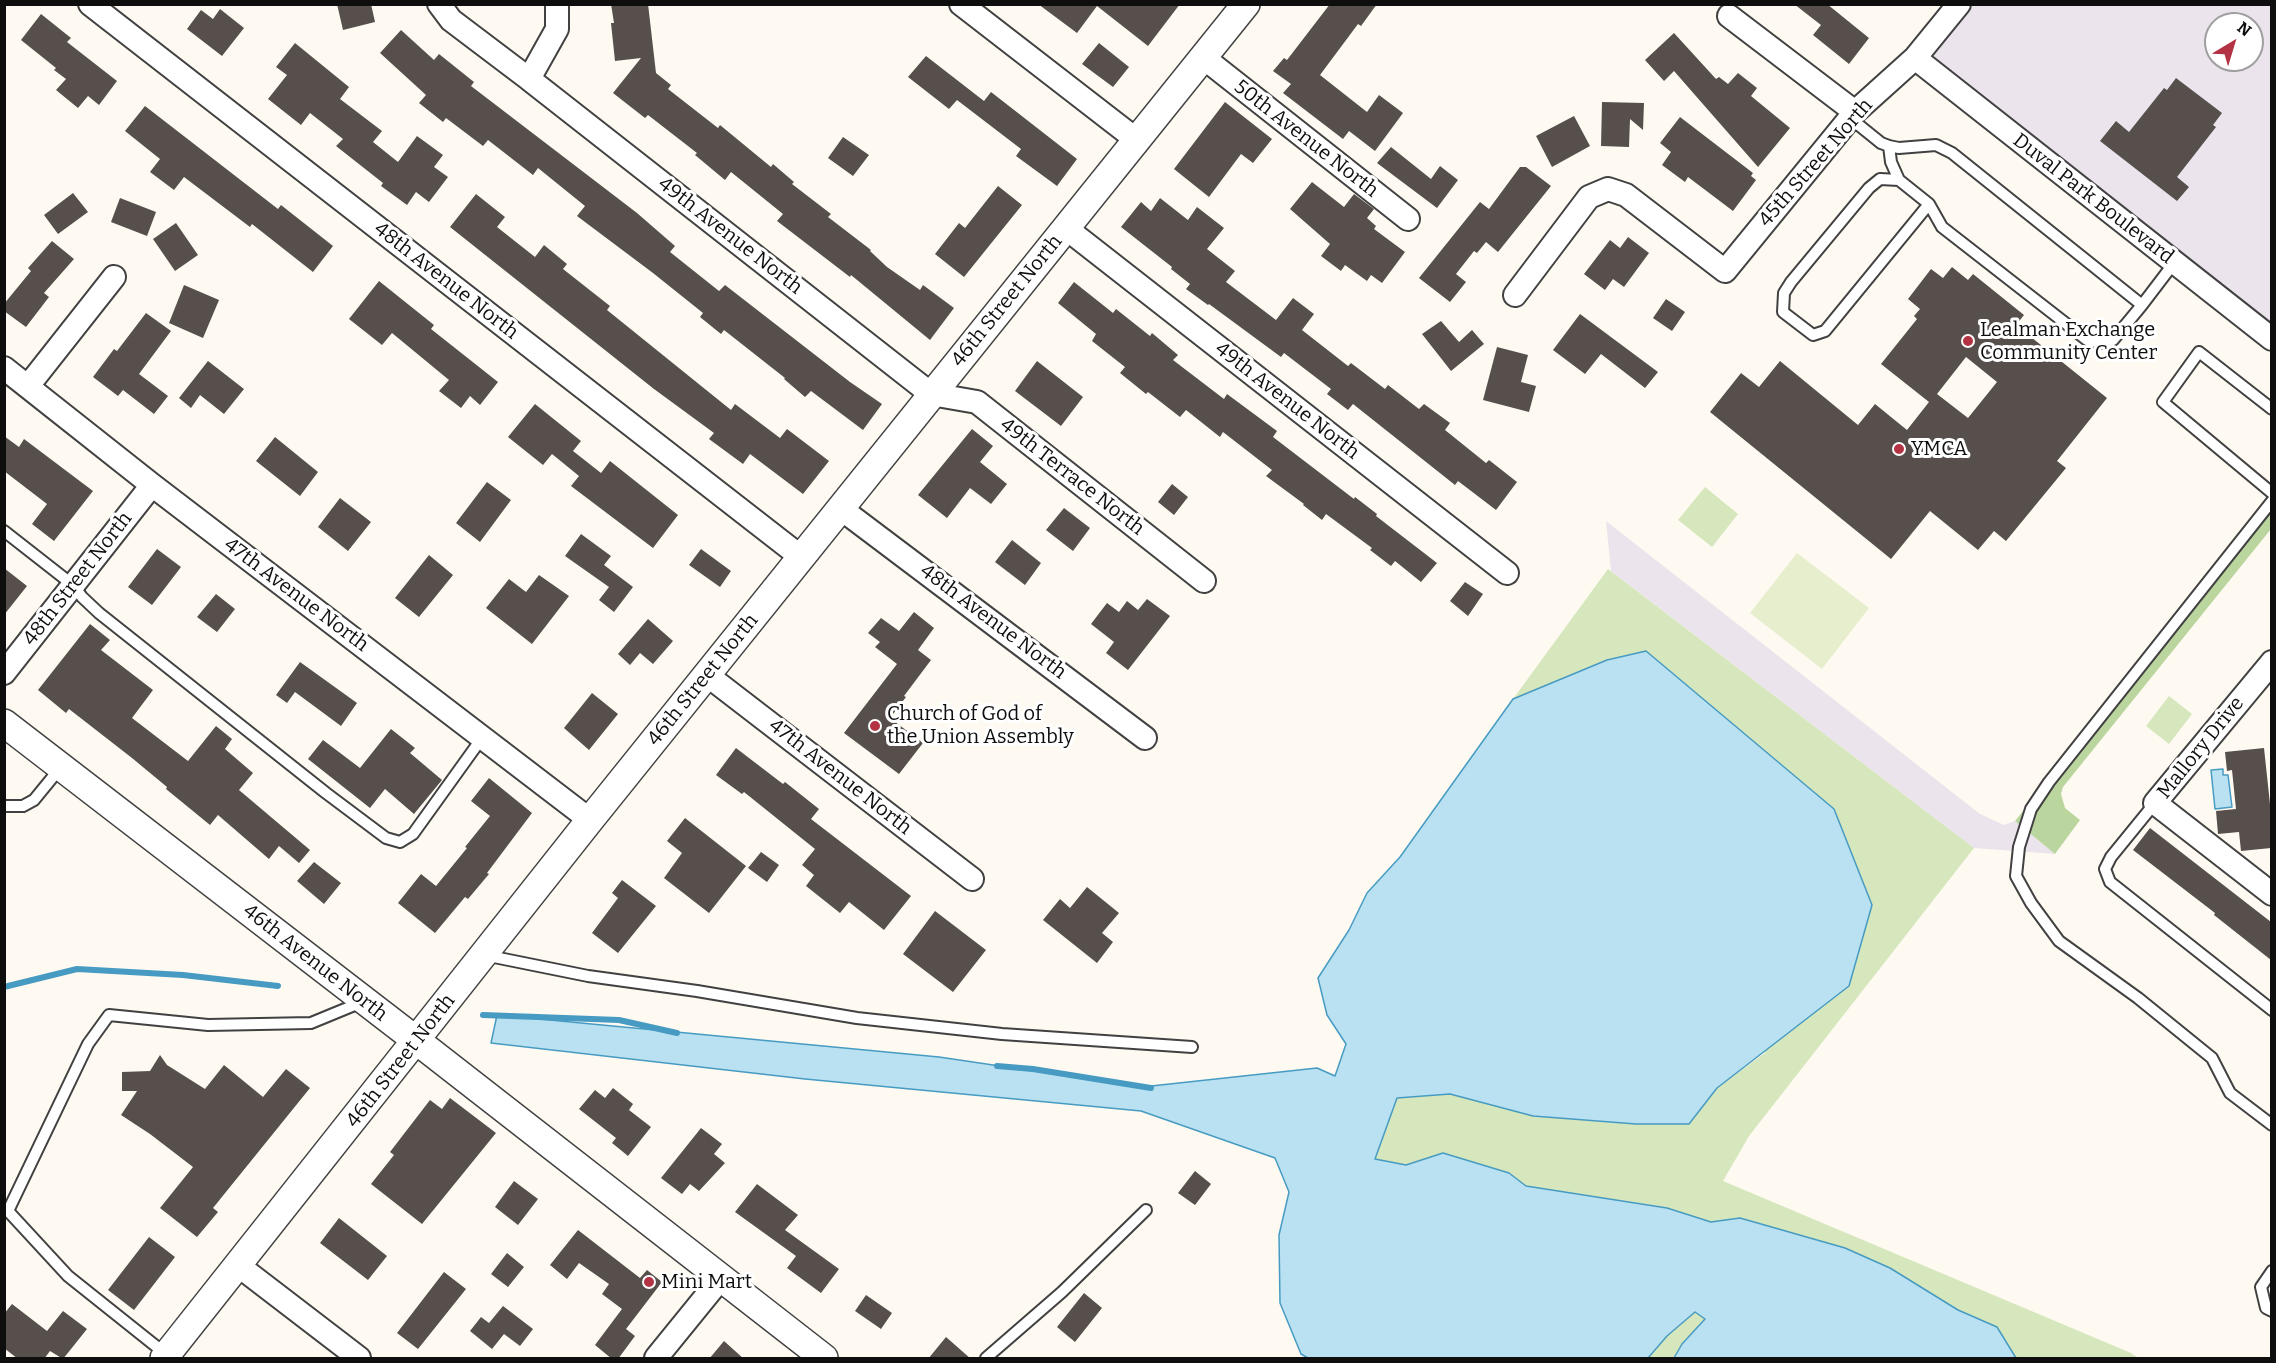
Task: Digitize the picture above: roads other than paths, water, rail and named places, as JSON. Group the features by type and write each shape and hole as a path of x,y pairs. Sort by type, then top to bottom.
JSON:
{"street":[{"name":"48th Avenue North","path":"90,4 801,557"},
{"name":"49th Avenue North","path":"439,4 451,20 530,79 931,394"},
{"path":"530,79 557,30 557,4"},
{"path":"961,4 1138,141"},
{"name":"46th Street North","path":"165,1357 590,820 1246,4"},
{"name":"45th Street North","path":"1515,295 1589,197 1608,189 1626,195 1725,272 1852,115 1915,58 1959,4"},
{"path":"1729,16 1852,115"},
{"name":"50th Avenue North","path":"1204,58 1408,219"},
{"name":"Duval Park Boulevard","path":"1915,58 2271,339"},
{"name":"49th Avenue North","path":"1067,229 1507,573"},
{"path":"28,386 114,277"},
{"name":"47th Avenue North","path":"4,368 152,485 590,820"},
{"name":"49th Terrace North","path":"931,394 977,402 1204,581"},
{"name":"48th Street North","path":"4,673 152,485"},
{"name":"48th Avenue North","path":"840,508 1145,738"},
{"name":"Mallory Drive","path":"2271,662 2155,803 2271,894"},
{"name":"47th Avenue North","path":"707,675 972,879"},
{"name":"46th Avenue North","path":"4,723 417,1041 824,1359"},
{"path":"239,1266 359,1359"},
{"path":"656,1359 721,1278"}],"lane":[{"path":"1852,115 1881,143 1899,148 1936,145 1952,153 2142,304"},
{"path":"1889,146 1891,162 1899,180 1929,204 1942,227 2087,340 2102,343 2113,340 2174,263"},
{"path":"1899,180 1880,179 1869,188 1791,282 1784,293 1783,312 1813,335 1825,331 1929,204"},
{"path":"2271,409 2199,352 2163,402 2271,493"},
{"path":"2271,501 2049,782 2031,809 2019,847 2016,876 2031,903 2059,941 2138,998 2211,1058 2230,1093 2271,1125"},
{"path":"4,531 74,585 82,597 99,613 386,838 400,842 413,834 482,738"},
{"path":"4,806 23,806 34,800 61,767"},
{"path":"2155,803 2111,857 2105,869 2110,882 2271,1010"},
{"path":"484,955 588,976 698,991 856,1017 1002,1034 1192,1047"},
{"path":"165,1357 68,1276 8,1210 87,1044 109,1015 208,1025 311,1023 365,1001"},
{"path":"986,1359 1062,1292 1146,1210"},
{"path":"2271,1271 2260,1287 2266,1308 2271,1311"}],"water":[{"path":"1646,651 1834,809 1872,905 1849,986 1717,1088 1689,1124 1636,1124 1533,1116 1450,1094 1397,1098 1375,1159 1406,1165 1443,1153 1509,1173 1526,1186 1667,1208 1711,1222 1740,1218 1845,1248 1890,1268 1958,1310 1997,1327 2016,1358 1674,1358 1682,1344 1705,1319 1695,1312 1667,1336 1648,1358 1308,1358 1301,1354 1280,1303 1279,1235 1289,1192 1275,1158 1141,1111 805,1079 491,1043 497,1015 939,1057 1142,1087 1317,1068 1335,1076 1346,1044 1327,1015 1318,978 1349,930 1367,893 1400,857 1513,699 1607,660"},
{"path":"2223,769 2223,775 2228,775 2232,807 2215,809 2211,770"}],"waterway":[{"path":"4,987 77,969 183,975 278,986"},
{"path":"483,1015 619,1020 677,1033"},
{"path":"997,1066 1033,1069 1151,1088"}],"place":[{"name":"Lealman Exchange Community Center","path":"1968,341"},
{"name":"YMCA","path":"1899,449"},
{"name":"Church of God of the Union Assembly","path":"875,726"},
{"name":"Mini Mart","path":"649,1282"}]}
